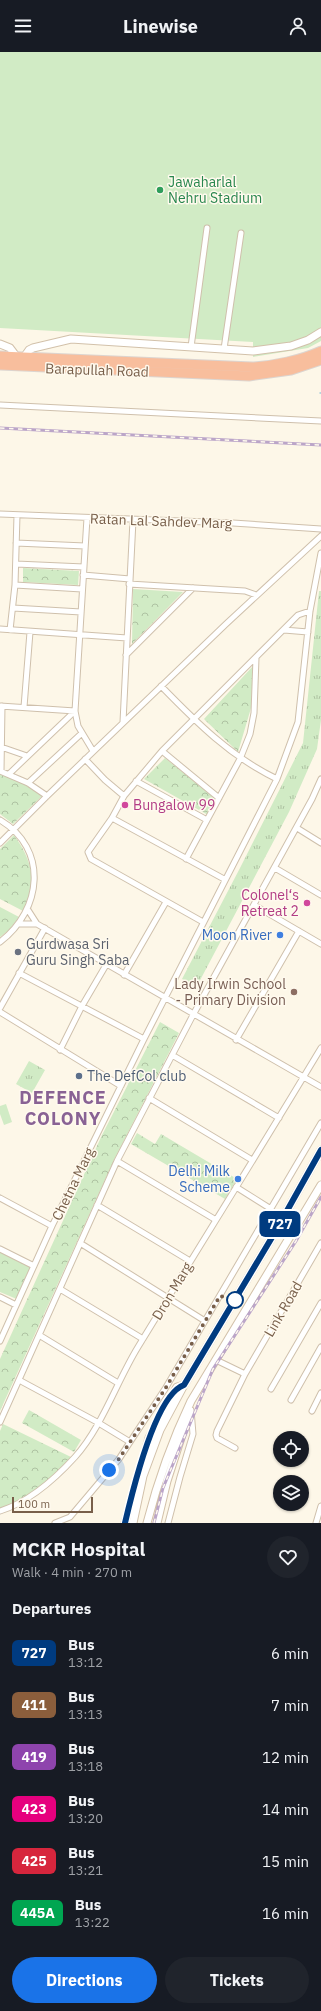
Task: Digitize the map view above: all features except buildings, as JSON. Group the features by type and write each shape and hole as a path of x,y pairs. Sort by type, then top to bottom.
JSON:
{"highway":[{"path":"195,369 262,366 312,355 321,351"},
{"name":"Barapullah Road","path":"0,356 195,369"},
{"path":"195,369 249,376 291,370 321,360"},
{"name":"Barapullah Road","path":"0,365 195,369"}],"main road":[{"path":"0,344 10,348 20,357 34,348 71,339 253,351 291,346 308,340 321,332"},
{"path":"133,1523 143,1476 160,1430 184,1385 274,1234 321,1150"},
{"path":"147,1523 158,1480 175,1434 191,1401 318,1194 321,1185"},
{"path":"125,1523 149,1438 177,1387 184,1385"},
{"path":"157,1523 167,1481 191,1410 191,1401"}],"street":[{"path":"190,347 206,228"},
{"path":"224,349 241,232"},
{"path":"0,405 321,421"},
{"name":"Ratan Lal Sahdev Marg","path":"0,514 233,523 321,529"},
{"path":"10,630 15,585 17,515"},
{"path":"87,518 75,711 78,726 94,751"},
{"path":"107,525 109,519"},
{"path":"123,722 126,688 126,638 133,520"},
{"path":"0,843 123,722 256,595 321,536"},
{"path":"16,543 85,546"},
{"name":"Chetna Marg","path":"0,1341 52,1226 144,1038 165,999 224,879 277,779 298,722 310,611 321,553"},
{"path":"16,564 84,568"},
{"path":"83,575 130,582 245,591 256,595"},
{"path":"15,585 82,589"},
{"path":"126,655 193,588"},
{"path":"13,608 81,612"},
{"path":"203,922 91,859 88,852 112,818 124,796 162,751 298,615 310,611"},
{"path":"0,630 126,638"},
{"path":"284,630 308,632"},
{"path":"24,707 30,632"},
{"path":"186,859 240,759 250,734 254,713 256,658"},
{"path":"161,686 193,719 240,759 277,779"},
{"path":"47,796 28,783 0,771 1,706 75,711"},
{"path":"9,774 75,711"},
{"path":"28,783 82,733"},
{"path":"1,747 27,756"},
{"path":"162,751 219,798"},
{"path":"85,759 105,780 124,796"},
{"path":"0,1422 98,1206 116,1162 193,1015 254,905 266,889 275,868 321,779"},
{"path":"136,781 207,820"},
{"path":"112,818 224,879"},
{"path":"0,820 13,830 27,850 34,874 34,886 28,910 19,924 0,942"},
{"path":"296,828 321,843"},
{"path":"275,868 321,895"},
{"path":"124,975 166,902"},
{"path":"254,905 321,944"},
{"path":"28,910 38,924 236,1040 321,1087"},
{"path":"19,924 38,924"},
{"path":"0,1008 45,928"},
{"path":"236,1040 299,931"},
{"path":"60,1050 82,1006 106,965"},
{"path":"20,973 144,1038"},
{"path":"0,1012 121,1086"},
{"name":"Dron Marg","path":"0,1511 13,1507 50,1481 75,1456 97,1422 118,1383 190,1261 321,1048"},
{"path":"172,1055 279,1118"},
{"path":"149,1098 252,1160"},
{"path":"55,1523 70,1517 119,1459 165,1389 321,1123"},
{"path":"116,1162 216,1220"},
{"path":"236,1187 271,1208"},
{"path":"0,1198 52,1226"},
{"path":"98,1206 190,1261"},
{"name":"Link Road","path":"235,1448 217,1438 216,1435 245,1374 321,1243"},
{"path":"80,1244 205,1321"},
{"path":"0,1249 34,1266"},
{"path":"60,1289 143,1340"},
{"path":"0,1296 16,1305"},
{"path":"272,1389 321,1303"},
{"path":"39,1335 118,1383"},
{"path":"291,1400 321,1347"},
{"path":"216,1360 245,1374"},
{"path":"19,1380 97,1422 130,1442"},
{"path":"312,1411 321,1394"},
{"path":"168,1523 193,1434 191,1410"},
{"path":"316,1523 321,1507"}],"green space":[{"name":"Jawaharlal Nehru Stadium","path":"0,52 321,52 321,341 308,348 253,357 253,342 0,328"},
{"path":"23,568 79,571 78,585 23,582"},
{"path":"133,589 183,592 132,644"},
{"path":"319,591 321,591 321,720 317,749 289,812 197,986 182,979 303,743"},
{"path":"253,666 251,708 238,752 204,719"},
{"path":"165,758 216,799 208,815 144,779"},
{"path":"0,774 23,783 42,796 13,824 0,814"},
{"path":"14,835 25,854 31,872 31,891 25,912 0,899 0,849"},
{"path":"0,907 19,917 9,930 0,937"},
{"path":"160,1022 179,1033 114,1160 0,1411 0,1359 102,1135"},
{"path":"29,1061 45,1070 32,1093 16,1084"},
{"path":"6,1104 12,1122 4,1125 0,1114 0,1106"},
{"path":"137,1133 155,1144 161,1134 237,1179 225,1199 131,1144"},
{"path":"0,1250 34,1266 19,1300 0,1292"},
{"path":"29,1410 81,1440 74,1452 22,1423"},
{"path":"3,1424 71,1457 47,1481 30,1494 11,1505 0,1509 0,1431"}],"railway":[{"path":"0,428 321,445"},
{"path":"154,1523 163,1488 213,1369 296,1241 321,1197"}],"bus line":[{"name":"727","path":"125,1523 144,1450 166,1405 177,1387 184,1385 274,1234 321,1150"}],"place":[{"name":"Jawaharlal Nehru Stadium","path":"160,190"},
{"name":"Bungalow 99","path":"125,805"},
{"name":"Colonel‘s Retreat 2","path":"307,903"},
{"name":"Moon River","path":"280,935"},
{"name":"Gurdwasa Sri Guru Singh Saba","path":"18,952"},
{"name":"Lady Irwin School - Primary Division","path":"294,992"},
{"name":"The DefCol club","path":"79,1076"},
{"name":"Delhi Milk Scheme","path":"238,1179"}],"district":[{"name":"DEFENCE COLONY","path":"63,1108"}],"route":[{"path":"109,1470 119,1459 165,1389 220,1296 235,1300"}]}
